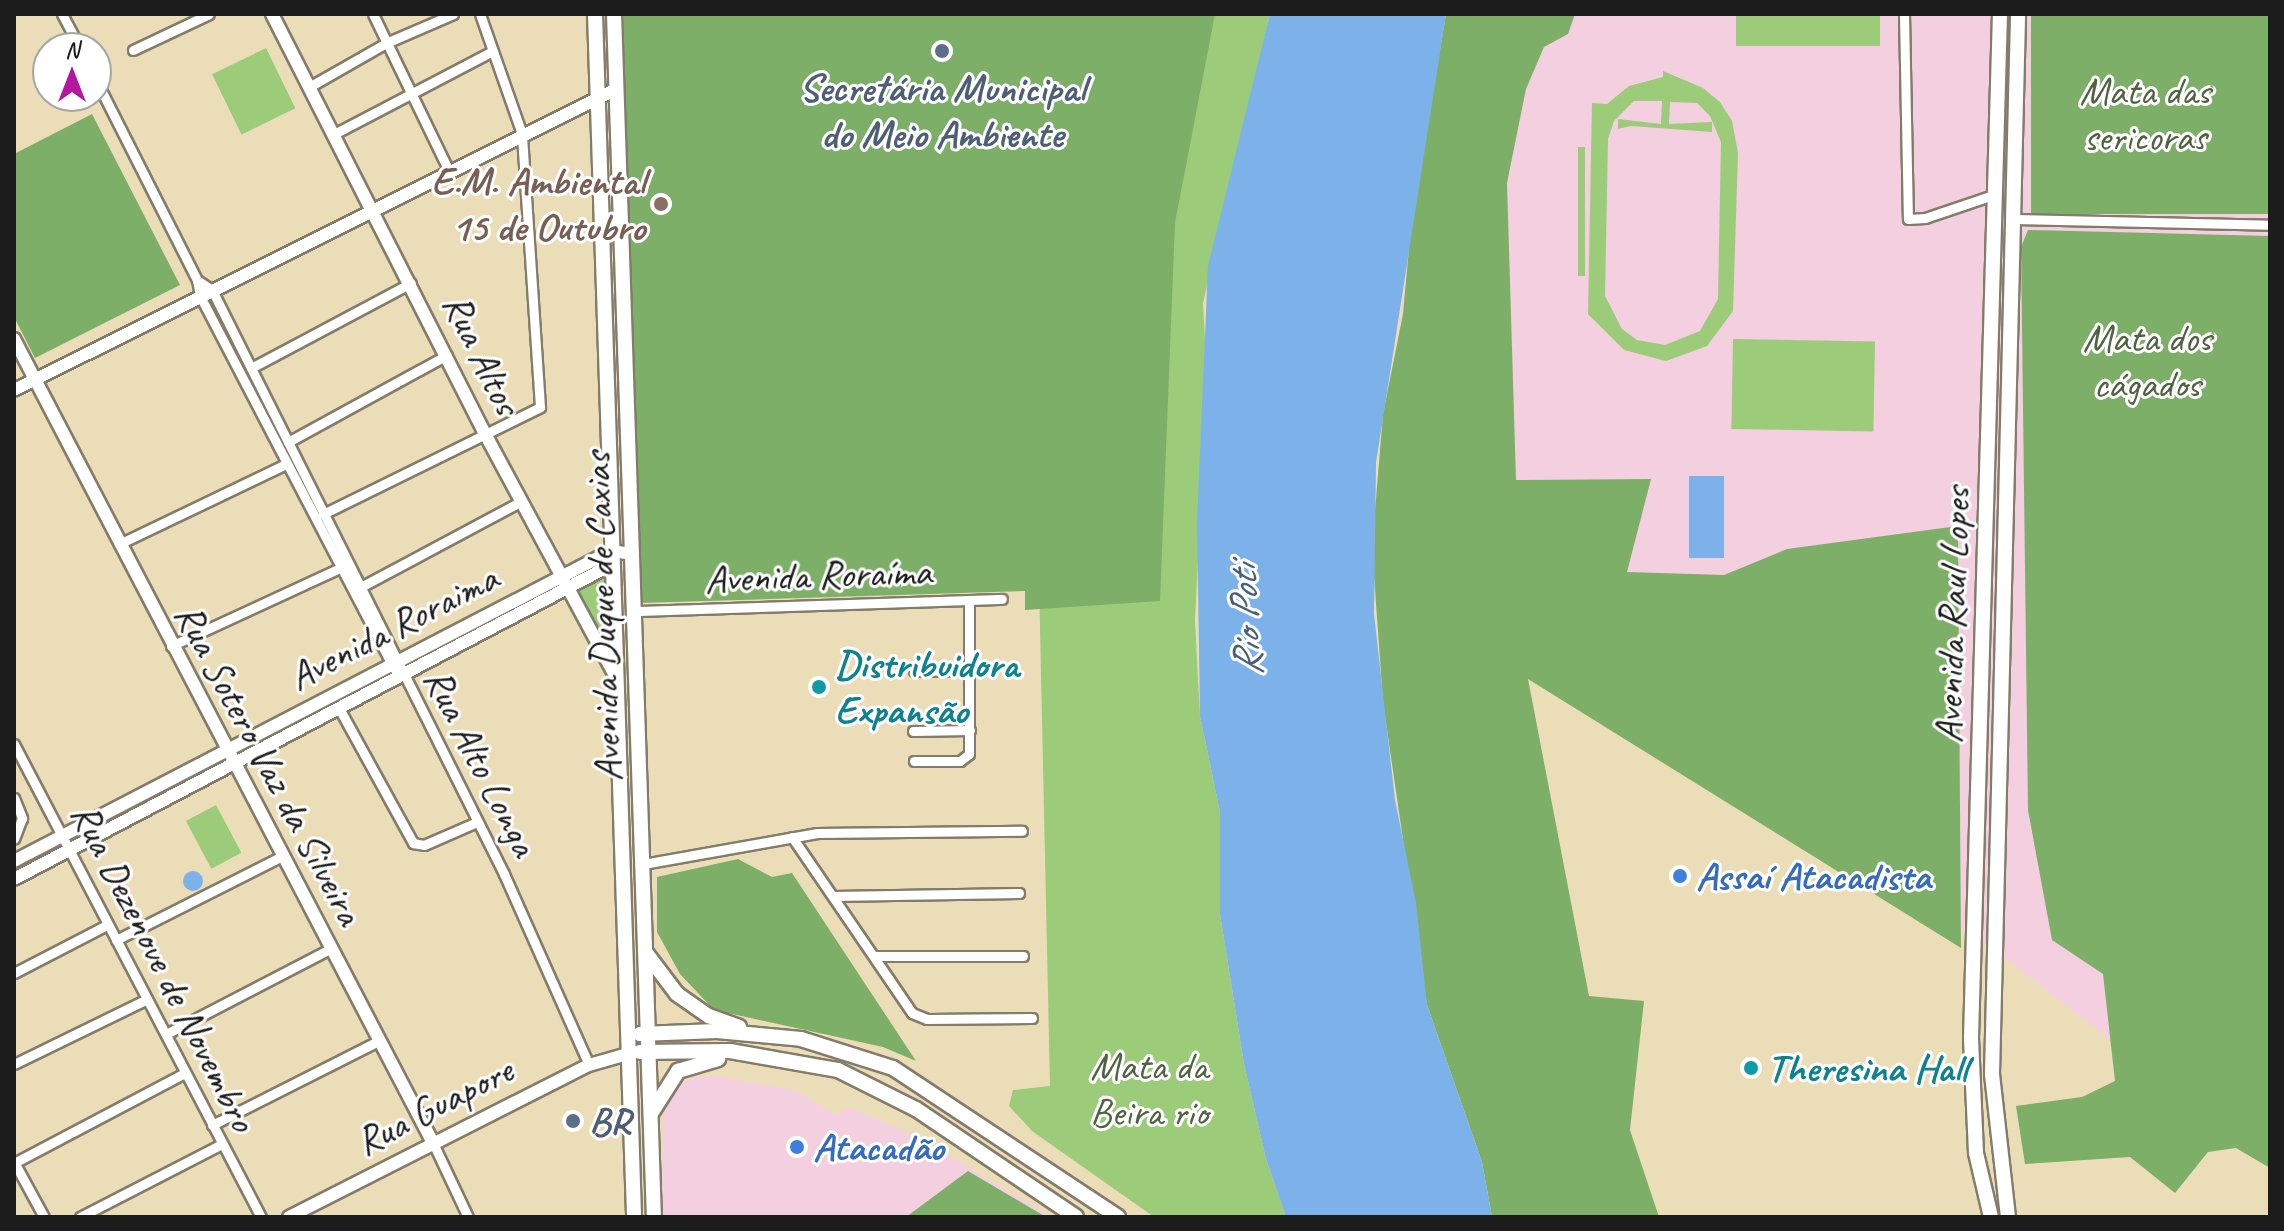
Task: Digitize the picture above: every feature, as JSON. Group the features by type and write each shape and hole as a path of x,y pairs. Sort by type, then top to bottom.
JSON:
{"main road":[{"name":"Avenida Duque de Caxias","path":"595,14 634,1217"},
{"name":"Avenida Duque de Caxias","path":"614,14 654,1217"},
{"name":"Avenida Raul Lopes","path":"1991,1217 1976,1153 1971,1038 2000,14"},
{"name":"Avenida Raul Lopes","path":"2008,1217 1992,1074 2018,14"},
{"path":"646,953 664,981 690,1005 759,1034"},
{"path":"628,1038 648,1031 759,1034 801,1039 893,1068 1118,1217"},
{"name":"Rua Guapore","path":"628,1054 649,1051 757,1054"},
{"path":"650,1116 678,1071 703,1061 757,1054 838,1070 885,1091 1076,1217"}],"street":[{"path":"133,50 209,14"},
{"name":"Rua Altos","path":"272,14 484,432 568,581 616,678"},
{"path":"373,14 449,171"},
{"path":"309,87 386,43 453,14"},
{"path":"323,514 540,404 522,134 480,14"},
{"path":"1904,14 1908,219 1925,218 1996,194"},
{"path":"334,134 409,91 493,51"},
{"path":"14,390 599,95 615,90"},
{"name":"Rua Alto Longa","path":"112,112 197,280 251,368 392,663"},
{"path":"2015,219 2270,225"},
{"path":"251,368 411,283"},
{"name":"Rua Alto Longa","path":"206,293 286,464 340,568 356,590"},
{"name":"Rua Sotero Vaz da Silveira","path":"14,339 280,857 432,1141 468,1217"},
{"path":"288,442 447,355"},
{"path":"119,544 286,464"},
{"path":"356,590 522,501"},
{"path":"611,558 633,554"},
{"name":"Avenida Roraima","path":"14,879 404,677 611,558"},
{"path":"171,646 340,568"},
{"name":"Avenida Roraima","path":"14,861 392,663 568,581"},
{"name":"Avenida Roraíma","path":"636,611 1002,599"},
{"path":"914,761 963,760 969,754 969,600"},
{"path":"392,663 404,677"},
{"path":"914,671 969,670"},
{"name":"Rua Alto Longa","path":"404,677 553,976 589,1065"},
{"path":"340,710 413,843 424,845 477,822"},
{"path":"913,731 970,730"},
{"name":"Rua Dezenove de Novembro","path":"14,744 261,1217"},
{"path":"14,798 22,818 14,839"},
{"path":"643,864 831,832 1022,831"},
{"path":"792,837 919,1017 1032,1018"},
{"path":"116,940 280,857"},
{"path":"833,896 1019,893"},
{"path":"14,973 107,925"},
{"path":"166,1034 330,949"},
{"path":"876,956 1023,956"},
{"path":"14,1064 147,999"},
{"name":"Rua Guapore","path":"610,1057 628,1038"},
{"path":"212,1125 378,1041"},
{"name":"Rua Guapore","path":"289,1217 432,1141 589,1065 628,1054"},
{"path":"44,1217 14,1163 185,1073"},
{"path":"80,1217 222,1144"}],"shaded area":[{"path":"1446,14 2270,14 2270,1165 2006,959 1372,547 1426,118 1441,70"},
{"name":"Atacadão","path":"715,1076 794,1090 836,1115 847,1108 859,1111 919,1138 1052,1217 661,1217 664,1108 673,1089 693,1077"}],"green space":[{"path":"623,14 1215,14 1175,223 1160,601 1025,610 1025,591 640,603"},
{"name":"Mata da Beira rio","path":"1167,14 1270,14 1203,303 1207,374 1195,620 1200,716 1220,812 1220,914 1244,1064 1266,1159 1286,1217 1154,1217 1032,1131 1009,1106 1013,1090 1050,1086 1039,582"},
{"path":"1446,14 1575,14 1568,34 1544,47 1526,89 1507,183 1516,480 1651,479 1627,572 1724,575 1787,549 1958,526 1961,948 1528,679 1589,996 1644,1001 1630,1130 1659,1217 1492,1217 1482,1162 1427,1005 1383,702 1372,547 1383,414 1403,314 1412,215"},
{"path":"1736,14 1880,14 1880,46 1736,46"},
{"name":"Mata das sericoras","path":"2031,14 2270,14 2270,214 2031,214"},
{"path":"266,48 295,108 241,135 212,74"},
{"path":"1663,71 1703,88 1720,102 1732,121 1738,153 1733,311 1707,346 1666,361 1624,350 1588,314 1592,103 1607,104 1629,86 1663,77","holes":["1634,101 1662,101 1661,124 1618,119 1618,129 1631,126 1712,132 1712,122 1669,124 1670,102 1697,103 1710,116 1721,142 1718,299 1700,331 1665,345 1637,340 1622,329 1605,296 1608,139 1614,121"]},
{"path":"92,114 180,285 35,358 14,317 14,154"},
{"path":"1578,147 1585,147 1585,276 1578,276"},
{"name":"Mata dos cágados","path":"2028,230 2270,236 2270,1168 2236,1148 2208,1152 2175,1193 2130,1157 2025,1164 2016,1106 2082,1097 2115,1081 2103,974 2052,940 2028,810 2021,247"},
{"path":"1733,339 1875,341 1873,431 1731,429"},
{"path":"606,577 610,652 576,590"},
{"path":"216,805 241,853 211,869 186,821"},
{"path":"738,859 772,877 792,873 916,1061 883,1047 714,1010 680,974 657,932 657,877"},
{"path":"968,1171 1046,1217 906,1217"}],"water":[{"name":"Rio Poti","path":"1270,14 1446,14 1376,463 1374,614 1395,800 1416,903 1427,1005 1482,1162 1492,1217 1286,1217 1266,1159 1244,1064 1220,914 1220,812 1200,716 1197,523 1208,266"},
{"path":"1689,476 1724,476 1724,558 1689,558"},
{"path":"193,871 200,874 203,881 200,888 193,891 186,888 183,881 186,874"}],"place":[{"name":"Secretária Municipal do Meio Ambiente","path":"942,51"},
{"name":"E.M. Ambiental 15 de Outubro","path":"661,204"},
{"name":"Distribuidora Expansão","path":"819,687"},
{"name":"Assaí Atacadista","path":"1680,876"},
{"name":"Theresina Hall","path":"1751,1068"},
{"name":"BR","path":"573,1121"},
{"name":"Atacadão","path":"797,1147"}]}
